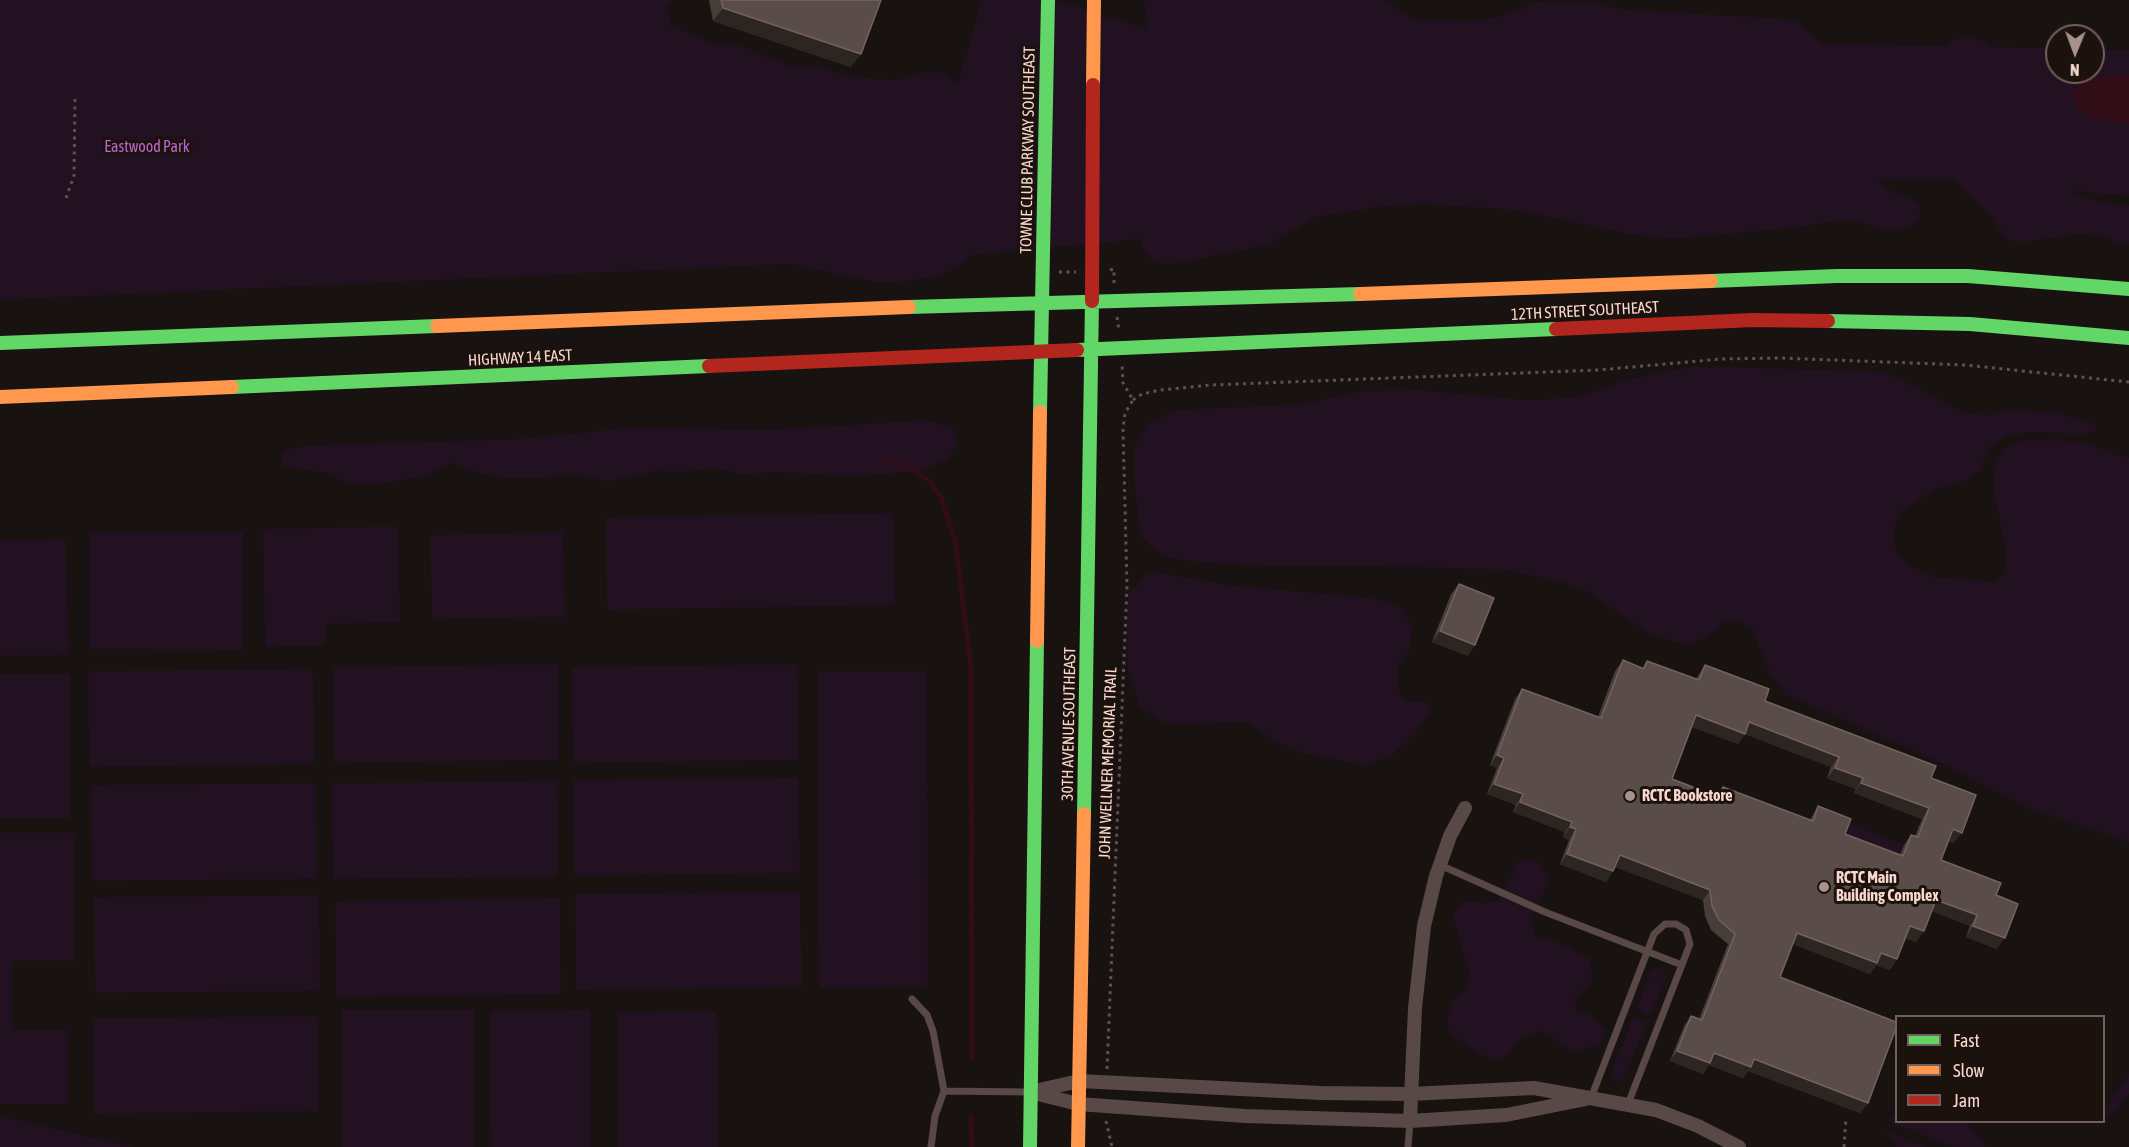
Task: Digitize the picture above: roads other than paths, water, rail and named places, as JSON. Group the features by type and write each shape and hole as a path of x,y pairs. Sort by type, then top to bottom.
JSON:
{"main road":[{"name":"TOWNE CLUB PARKWAY SOUTHEAST","path":"1042,302 1048,0"},
{"path":"1092,301 1094,0"},
{"name":"12TH STREET SOUTHEAST","path":"1042,302 1426,294 1868,275 2003,278 2129,289"},
{"name":"30TH AVENUE SOUTHEAST","path":"1078,1147 1092,301"},
{"path":"0,343 1042,302"},
{"name":"30TH AVENUE SOUTHEAST","path":"1030,1147 1042,302"},
{"name":"12TH STREET SOUTHEAST","path":"1042,352 1753,320 1970,324 2129,338"},
{"name":"HIGHWAY 14 EAST","path":"0,397 1042,352"}],"street":[{"path":"1410,1121 1414,1008 1425,926 1440,865 1465,808"},
{"path":"1030,1092 1079,1081 1246,1091 1410,1094 1534,1088 1628,1104 1698,1126 1739,1147"},
{"path":"1030,1092 1078,1104 1245,1116 1410,1121 1506,1115 1591,1098"}],"lane":[{"path":"1440,865 1545,912 1682,965"},
{"path":"1591,1098 1654,934 1661,926 1676,924 1686,930 1690,944 1628,1104"},
{"path":"912,999 927,1015 933,1031 944,1091 935,1116 931,1147"},
{"path":"944,1091 1030,1092"},
{"path":"1408,1147 1410,1121"}],"waterway":[{"path":"885,459 909,467 928,480 941,496 956,544 971,668 972,1058"},
{"path":"971,1116 972,1147"}],"place":[{"name":"RCTC Bookstore","path":"1630,796"},
{"name":"RCTC Main Building Complex","path":"1824,887"}],"park label":[{"name":"Eastwood Park","path":"147,147"}]}
